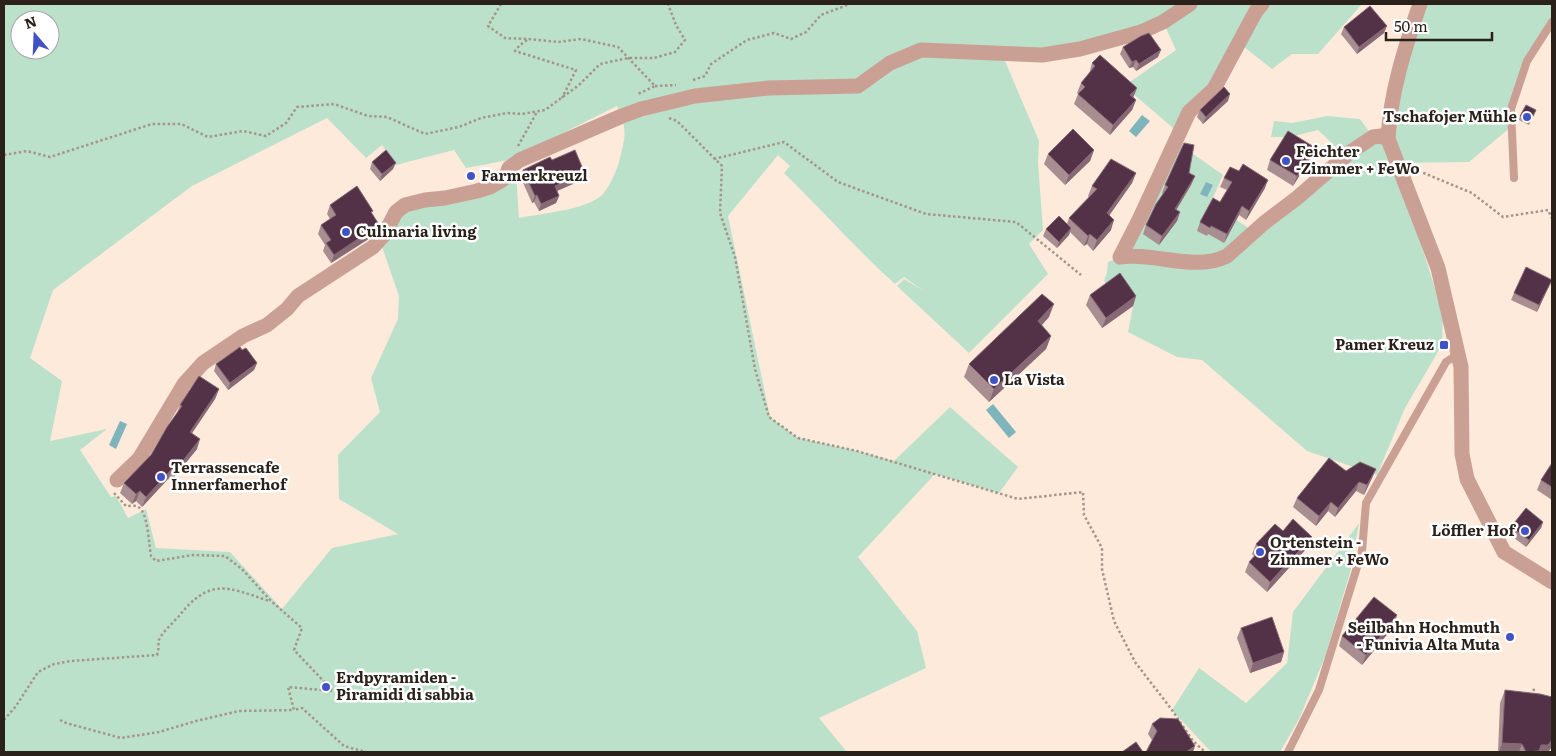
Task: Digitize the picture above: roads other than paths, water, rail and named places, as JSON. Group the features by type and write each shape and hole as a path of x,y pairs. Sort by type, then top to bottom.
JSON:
{"street":[{"path":"117,480 139,459 184,384 203,363 243,336 267,325 287,310 298,296 373,247 384,235 396,212 406,205 477,191 500,182 509,168 520,160 641,109 695,96 769,88 858,86 890,63 921,50 1042,55 1080,49 1141,32 1163,22 1190,4"},
{"path":"1262,4 1256,11 1214,89 1189,112 1120,257 1140,256 1201,263 1220,260 1349,153 1374,137 1382,136 1388,139"},
{"path":"1420,4 1398,80 1388,139 1438,268 1458,354 1462,454 1467,479 1504,552 1552,582"}],"lane":[{"path":"1514,178 1511,109 1527,61 1552,22"},
{"path":"1288,752 1319,690 1362,551 1366,502 1446,362 1458,354"}],"water":[{"path":"1142,115 1150,121 1136,137 1129,131"},
{"path":"1206,182 1213,185 1207,197 1200,194"},
{"path":"993,404 1016,432 1009,438 986,410"},
{"path":"120,421 127,424 116,449 109,445"}],"place":[{"name":"Tschafojer Mühle","path":"1527,117"},
{"name":"Feichter -Zimmer + FeWo","path":"1286,161"},
{"name":"Farmerkreuzl","path":"471,176"},
{"name":"Culinaria living","path":"346,232"},
{"name":"Pamer Kreuz","path":"1444,345"},
{"name":"La Vista","path":"994,380"},
{"name":"Terrassencafe Innerfamerhof","path":"161,477"},
{"name":"Löffler Hof","path":"1525,531"},
{"name":"Ortenstein - Zimmer + FeWo","path":"1260,552"},
{"name":"Seilbahn Hochmuth - Funivia Alta Muta","path":"1510,637"},
{"name":"Erdpyramiden - Piramidi di sabbia","path":"326,687"}]}
